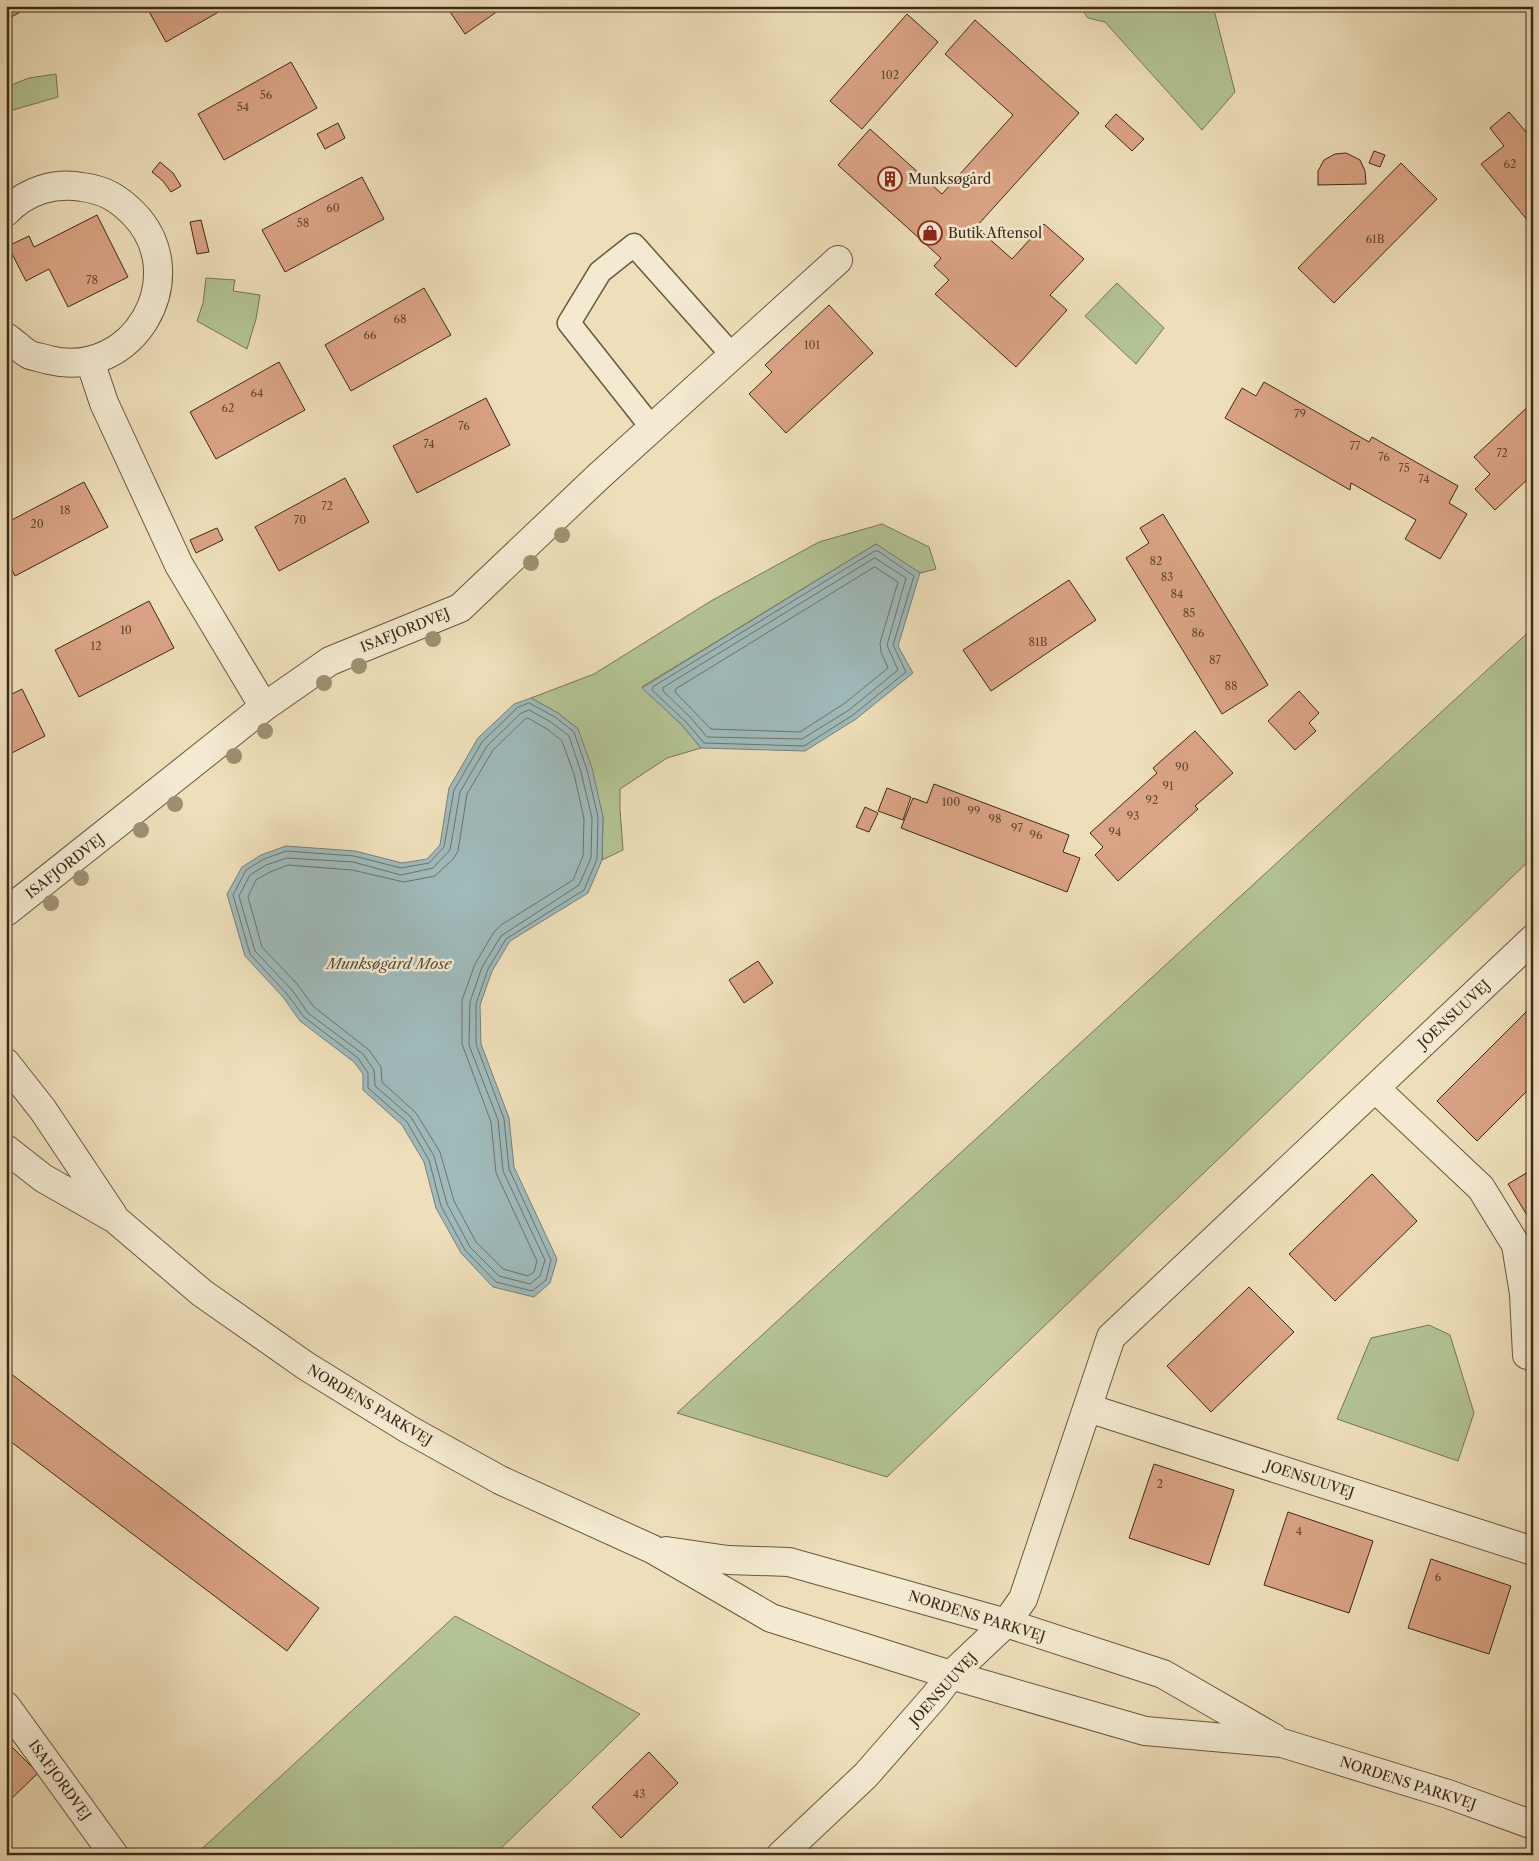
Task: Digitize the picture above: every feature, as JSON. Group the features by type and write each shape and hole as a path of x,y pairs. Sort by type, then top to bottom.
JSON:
{"street":[{"path":"6,212 15,203 40,189 67,184 95,188 120,200 145,227 154,244 159,273 155,301 142,327 123,346 90,361 64,363 30,355 6,337"},
{"path":"652,428 838,260"},
{"path":"90,361 104,404 179,565 264,707"},
{"name":"ISAFJORDVEJ","path":"6,912 264,707 330,660 460,608 652,428"},
{"name":"JOENSUUVEJ","path":"781,1855 866,1775 951,1675 1006,1623 1023,1599 1111,1337 1533,939"},
{"name":"NORDENS PARKVEJ","path":"6,1063 43,1110 115,1219"},
{"path":"1375,1088 1481,1188 1516,1245 1524,1294 1527,1355"},
{"name":"NORDENS PARKVEJ","path":"6,1149 43,1178 115,1219 202,1293 306,1366 365,1403 500,1480 652,1549 771,1618 951,1675 1146,1731 1282,1743 1448,1794 1533,1825"},
{"name":"JOENSUUVEJ","path":"1088,1408 1533,1551"},
{"name":"NORDENS PARKVEJ","path":"652,1549 728,1560 789,1562 1006,1623 1163,1674 1282,1743"},
{"name":"ISAFJORDVEJ","path":"6,1706 114,1855"}],"lane":[{"path":"652,428 570,323 600,272 634,244 732,355"}],"green space":[{"path":"1079,6 1211,6 1214,10 1235,92 1202,130 1105,22 1088,18"},
{"path":"56,74 58,97 13,110 6,94 6,87 29,78"},
{"path":"206,278 235,280 233,291 260,295 256,319 247,349 197,321 203,303"},
{"path":"1117,283 1164,328 1136,364 1085,316"},
{"path":"882,524 929,547 936,569 920,573 876,544 642,687 682,725 701,748 667,758 620,789 623,850 602,860 603,817 578,729 558,713 531,698 594,674 711,601 819,542"},
{"path":"1533,628 1533,857 887,1477 677,1413"},
{"path":"1429,1325 1450,1335 1474,1413 1458,1461 1337,1419 1371,1338"},
{"path":"455,1616 640,1714 494,1855 195,1855"}],"water":[{"path":"876,544 920,573 898,646 913,673 856,719 805,751 701,748 682,725 642,688"},
{"name":"Munksøgård Mose","path":"531,698 558,713 578,729 592,768 603,817 602,860 588,893 510,941 492,971 480,1005 481,1044 509,1118 514,1167 557,1259 550,1283 534,1297 493,1287 461,1253 436,1208 424,1162 402,1125 363,1090 363,1074 354,1062 300,1021 283,997 245,956 227,894 242,867 261,855 286,846 355,851 402,863 427,859 440,845 449,788 478,738 514,704"}],"building":[{"path":"6,6 31,6 6,20"},
{"path":"146,6 229,6 166,42"},
{"path":"446,6 505,6 465,34"},
{"path":"907,14 938,42 862,129 830,101"},
{"name":"Munksøgård","path":"975,20 1079,113 976,227 1012,259 1044,224 1084,259 1050,295 1067,310 1016,367 935,294 949,280 934,266 941,258 838,165 870,129 942,194 1013,115 945,54"},
{"path":"291,62 317,108 224,160 198,114"},
{"path":"1509,112 1533,140 1533,227 1481,164 1504,146 1490,128"},
{"path":"1116,114 1144,139 1132,151 1105,126"},
{"path":"338,123 345,138 325,149 317,134"},
{"path":"1374,151 1385,155 1380,167 1369,163"},
{"path":"1346,153 1360,160 1365,171 1366,184 1318,185 1318,171 1324,160 1335,154"},
{"path":"160,162 173,173 181,186 171,192 163,181 152,172"},
{"path":"1401,163 1437,199 1334,303 1298,268"},
{"path":"362,177 384,219 285,272 262,230"},
{"path":"97,215 128,277 68,307 49,269 26,281 8,246 29,236 34,247"},
{"path":"201,220 209,252 197,254 190,222"},
{"path":"424,288 451,335 351,391 325,345"},
{"path":"829,305 873,353 786,433 749,394 772,372 765,365"},
{"path":"279,362 305,410 216,459 190,412"},
{"path":"1264,382 1369,442 1372,437 1458,486 1449,503 1467,514 1440,559 1405,539 1416,520 1351,483 1350,490 1225,418 1242,388 1256,396"},
{"path":"486,398 510,445 417,493 393,446"},
{"path":"1533,402 1533,474 1495,510 1475,489 1490,474 1474,457"},
{"path":"345,478 369,522 279,571 255,527"},
{"path":"84,482 108,527 15,576 6,559 6,523"},
{"path":"1163,514 1268,685 1222,714 1126,558 1149,543 1140,528"},
{"path":"217,528 223,540 196,553 190,540"},
{"path":"1069,580 1096,620 991,691 963,650"},
{"path":"149,601 174,648 79,697 55,650"},
{"path":"22,689 45,736 6,756 6,697"},
{"path":"1299,691 1319,713 1309,723 1316,731 1295,750 1268,721"},
{"path":"1195,731 1233,773 1195,806 1198,809 1118,881 1095,855 1103,847 1090,833 1157,773 1153,768"},
{"path":"934,784 1069,835 1063,852 1080,858 1067,892 901,828 913,798 927,803"},
{"path":"887,788 911,797 903,820 878,811"},
{"path":"865,807 878,813 869,832 856,827"},
{"path":"758,961 773,983 744,1003 729,980"},
{"path":"1533,1005 1533,1085 1477,1141 1437,1101"},
{"path":"1533,1169 1533,1225 1508,1184"},
{"path":"1372,1174 1417,1221 1335,1301 1289,1254"},
{"path":"1249,1287 1294,1332 1211,1412 1167,1366"},
{"path":"6,1370 319,1608 287,1651 6,1438"},
{"path":"1154,1464 1234,1490 1209,1565 1129,1538"},
{"path":"1288,1512 1373,1541 1349,1613 1264,1585"},
{"path":"1431,1559 1511,1586 1489,1654 1408,1628"},
{"path":"6,1741 38,1773 6,1804"},
{"path":"649,1752 678,1783 621,1838 592,1807"}],"place":[{"name":"Munksøgård","path":"890,179"},
{"name":"Butik Aftensol","path":"930,233"}]}
